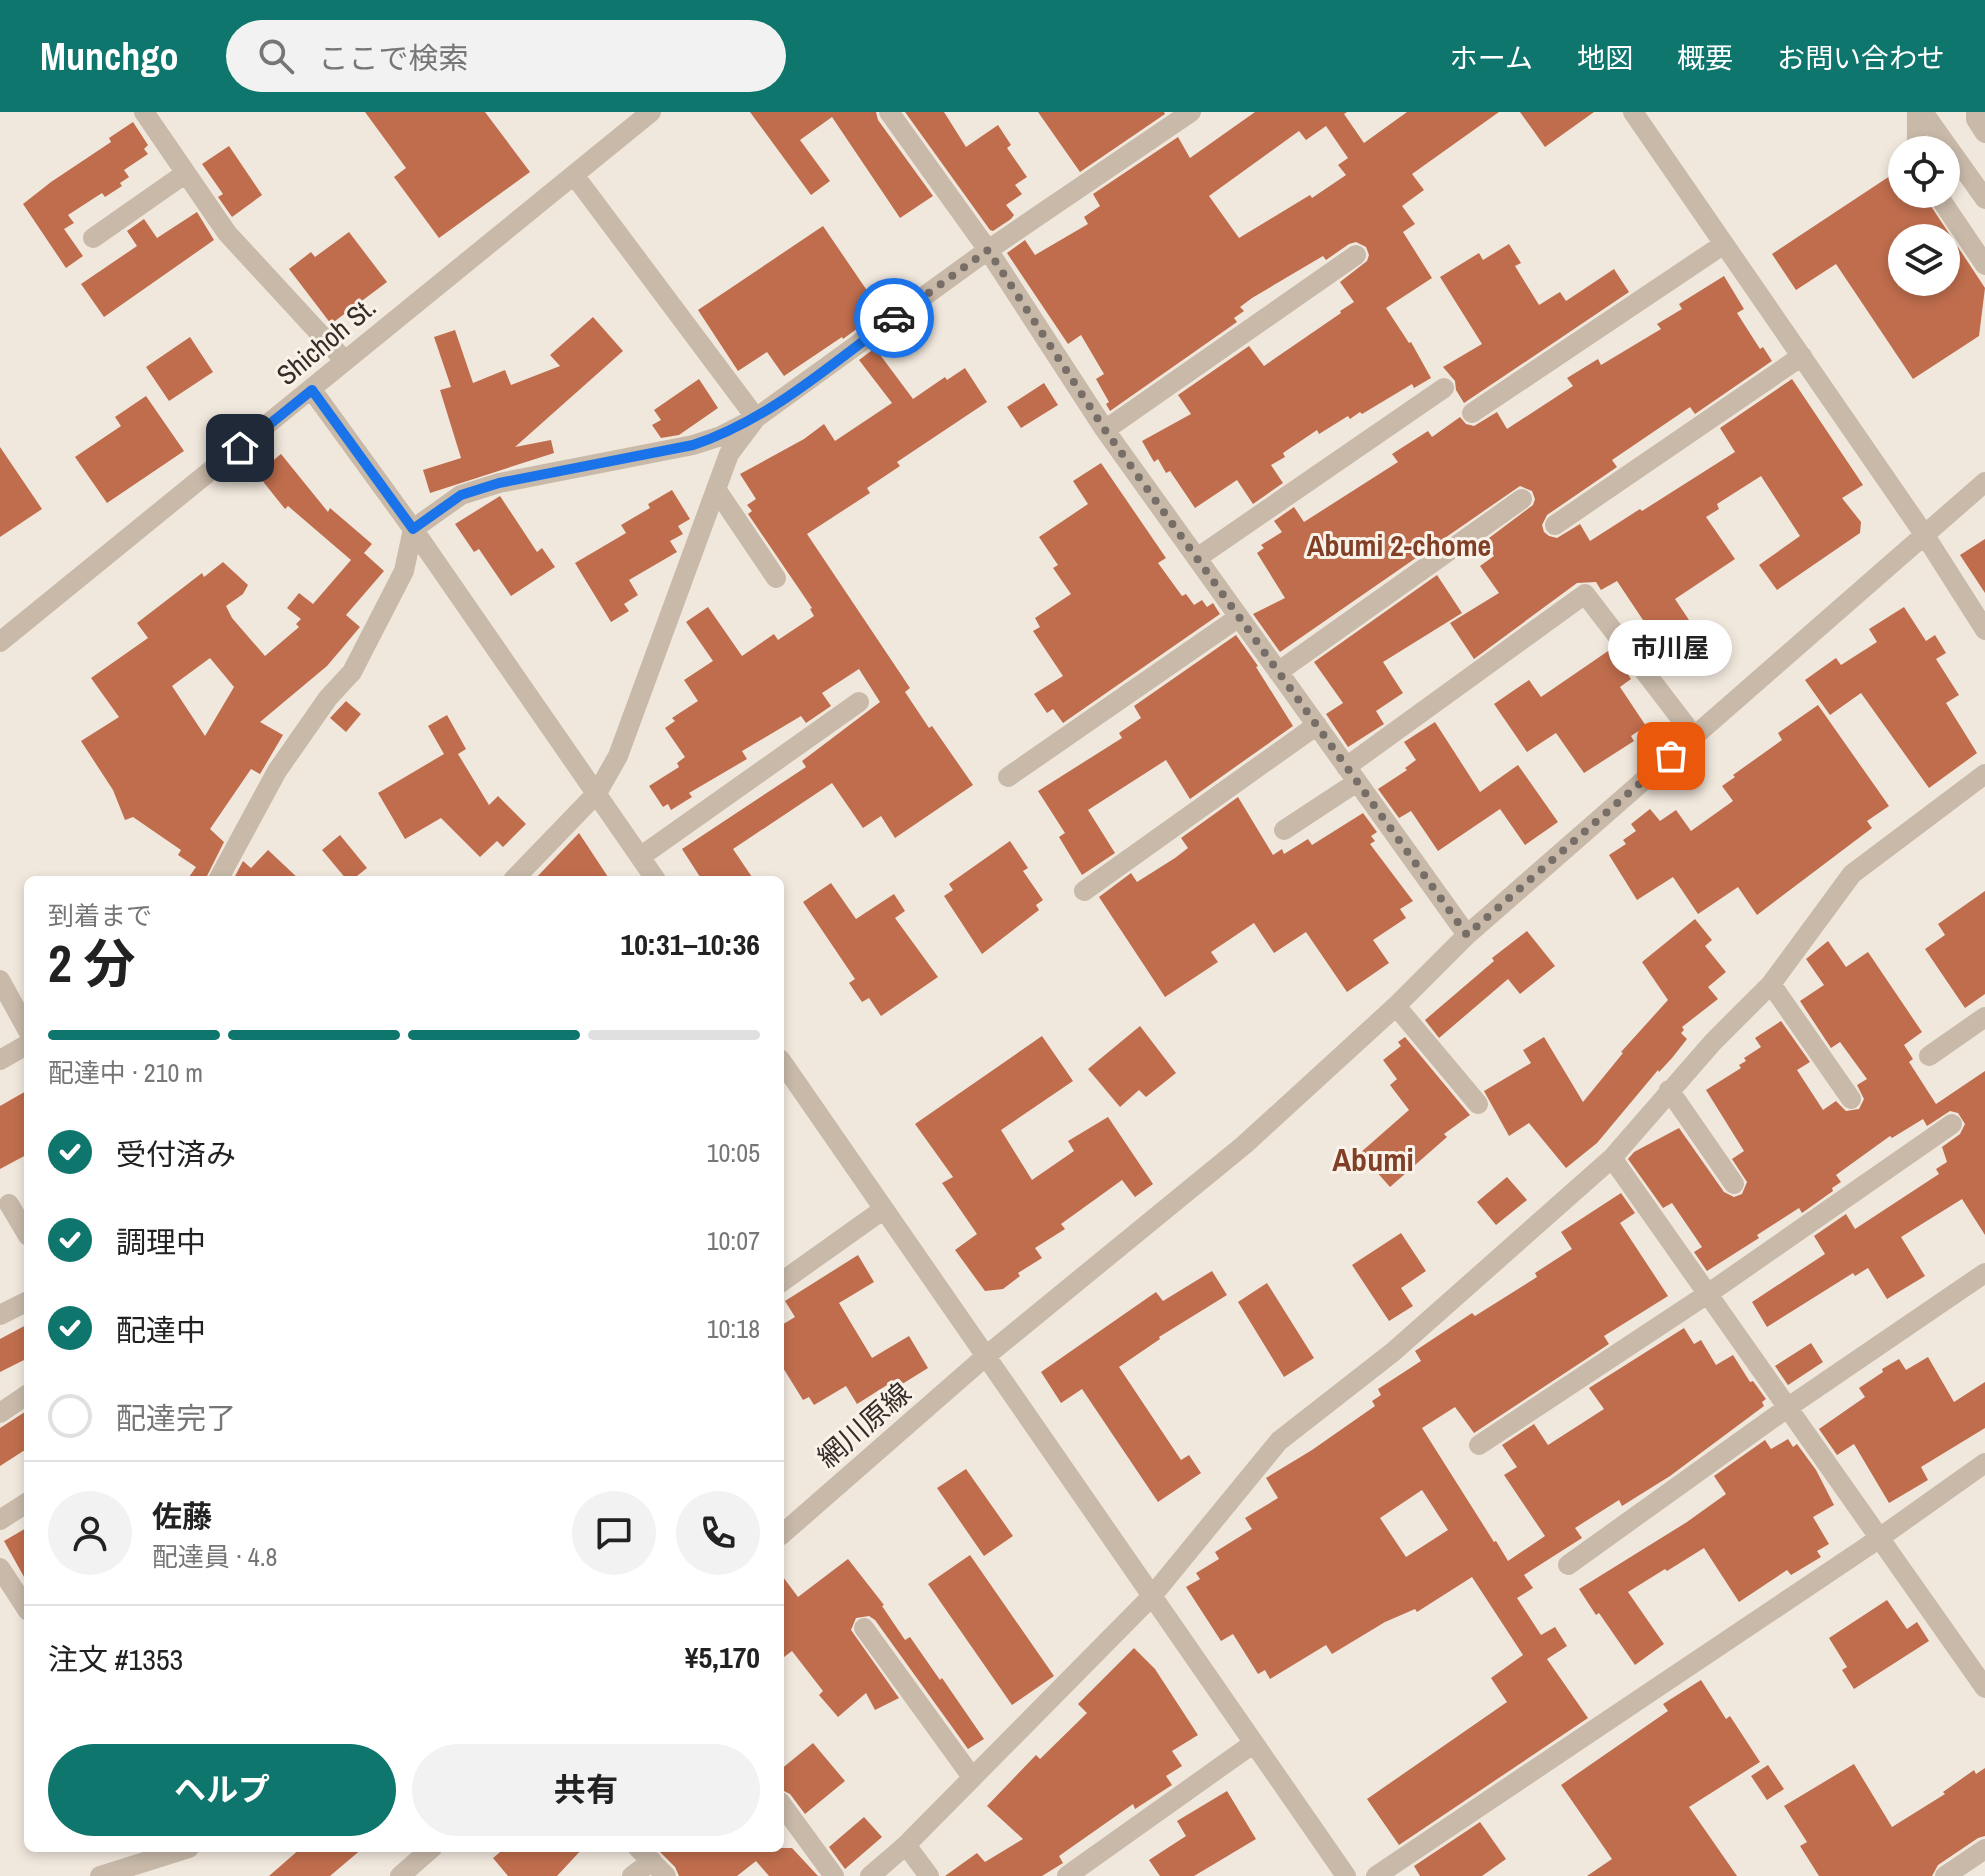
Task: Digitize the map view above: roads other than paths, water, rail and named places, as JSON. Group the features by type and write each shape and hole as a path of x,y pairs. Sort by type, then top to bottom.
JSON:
{"street":[{"path":"144,112 227,233 345,361"},
{"name":"Shichoh St.","path":"0,642 651,112"},
{"path":"889,112 988,250 1105,430 1467,935"},
{"path":"220,876 277,771 328,698 352,672 404,571 413,529 461,495 499,483 693,445 721,436 756,418 988,250 1191,112"},
{"path":"1633,112 1924,534 1985,630"},
{"path":"1918,136 1920,112"},
{"path":"1920,112 1983,192"},
{"path":"1976,112 1976,119 1985,133"},
{"path":"93,238 186,173"},
{"path":"574,175 756,418"},
{"path":"1946,208 1985,265"},
{"path":"1472,413 1724,244"},
{"path":"1105,430 1356,255"},
{"path":"1555,525 1802,356"},
{"path":"1197,558 1444,388"},
{"path":"312,390 413,529 653,876"},
{"path":"517,876 597,793 618,756 729,454 756,418"},
{"name":"網川原線","path":"784,1533 986,1356 1244,1145 1396,1006 1467,935 1985,482"},
{"path":"716,489 776,578"},
{"path":"1278,672 1522,499"},
{"path":"1284,830 1585,594 1694,736"},
{"path":"1008,777 1239,617"},
{"path":"640,857 859,702"},
{"path":"1084,891 1317,725"},
{"path":"870,1876 906,1845 1152,1596 1279,1441 1393,1352 1612,1158 1669,1090 1771,984 1852,874 1985,774"},
{"path":"0,980 24,1024"},
{"path":"1771,984 1851,1099"},
{"path":"1396,1006 1478,1104"},
{"path":"1929,1056 1985,1017"},
{"path":"0,1060 24,1046"},
{"path":"784,1065 1346,1876"},
{"path":"1669,1090 1734,1184"},
{"path":"1479,1445 1709,1293 1952,1124"},
{"path":"1612,1158 1985,1688"},
{"path":"9,1204 24,1229"},
{"path":"784,1280 884,1209"},
{"path":"1568,1565 1787,1408 1985,1273"},
{"path":"0,1315 24,1303"},
{"path":"0,1413 24,1397"},
{"path":"1376,1876 1985,1463"},
{"path":"0,1520 24,1505"},
{"path":"0,1568 24,1605"},
{"path":"864,1628 972,1777"},
{"path":"1067,1876 1254,1743"},
{"path":"784,1807 834,1876"},
{"path":"906,1845 929,1876"},
{"path":"1945,1876 1985,1849"},
{"path":"100,1876 176,1852"},
{"path":"400,1876 427,1852"},
{"path":"632,1876 652,1862"}],"place":[{"name":"市川屋","path":"1671,756"}],"district":[{"name":"Abumi 2-chome","path":"1399,545"},
{"name":"Abumi","path":"1373,1159"}]}
